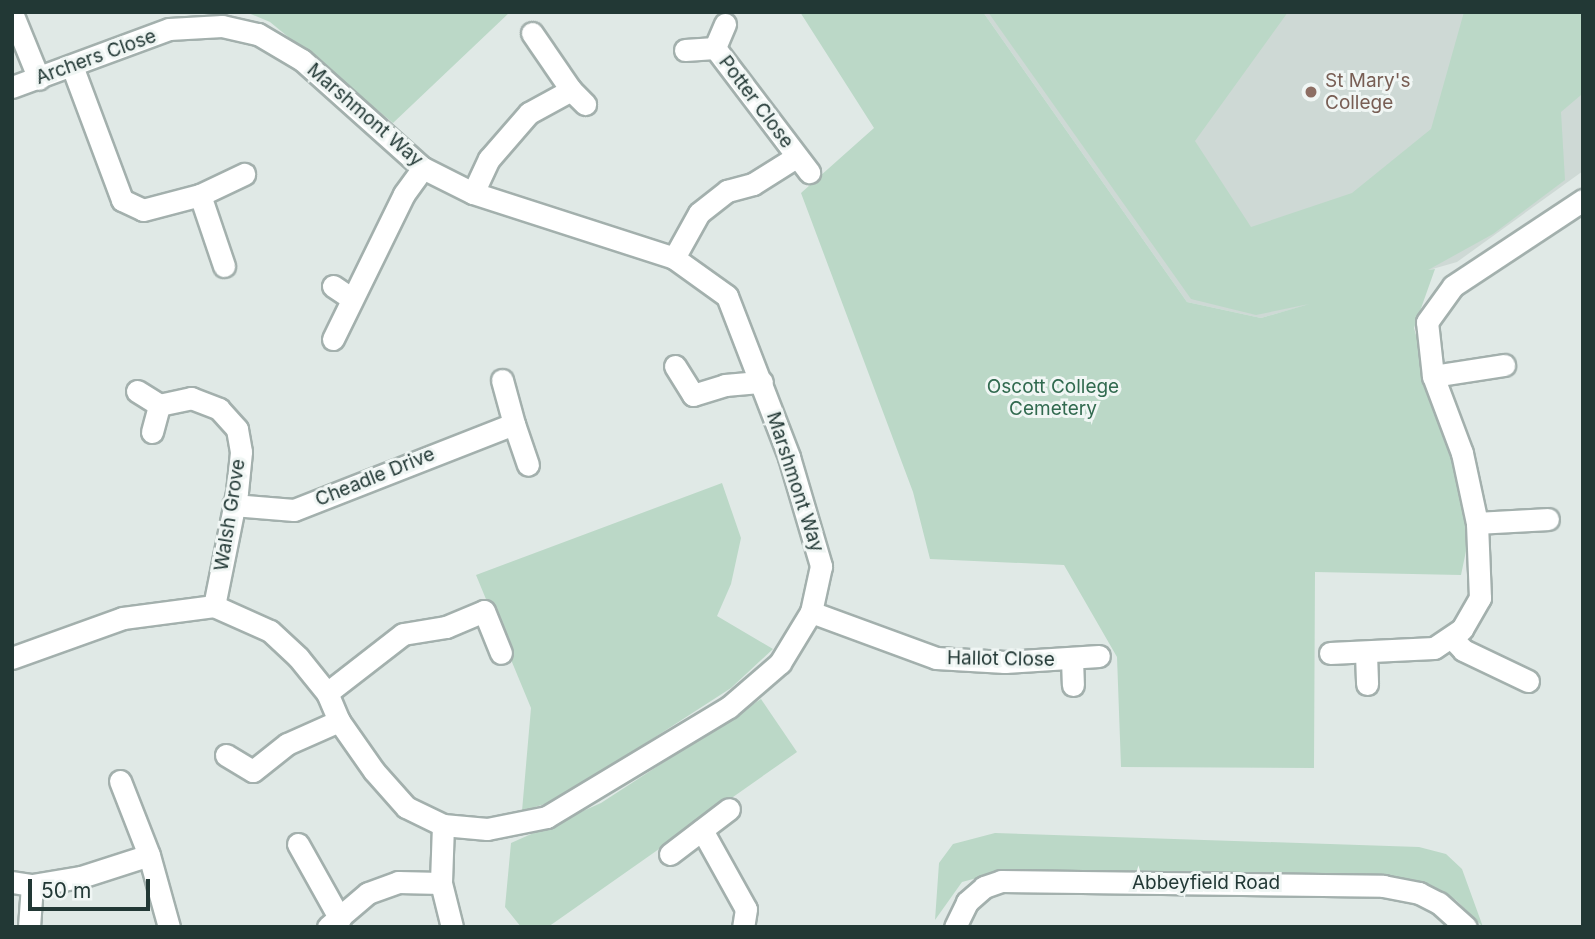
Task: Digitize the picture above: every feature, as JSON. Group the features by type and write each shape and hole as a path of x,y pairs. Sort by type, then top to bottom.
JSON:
{"street":[{"path":"12,13 39,79"},
{"name":"Archers Close","path":"12,87 169,29 223,19"},
{"name":"Marshmont Way","path":"214,606 270,631 327,692 339,721 374,771 406,807 443,825 487,828 547,817 729,707 780,663 811,612 821,566 762,382 727,296 674,258 473,193 423,168 302,60 258,34 223,19"},
{"name":"Potter Close","path":"715,48 725,24"},
{"path":"473,193 489,159 529,113 578,97 532,33"},
{"name":"Potter Close","path":"685,50 715,48"},
{"name":"Potter Close","path":"674,258 699,213 727,191 803,164 715,48"},
{"path":"72,66 122,200 143,210 200,195 244,174"},
{"path":"333,339 404,194 423,168"},
{"path":"200,195 224,266"},
{"path":"1330,653 1411,652 1452,638 1480,598 1477,523 1462,453 1433,376 1427,322 1453,286 1583,200"},
{"path":"333,286 352,299"},
{"path":"1433,376 1503,365"},
{"path":"675,366 686,400 725,385 762,382"},
{"path":"502,380 528,465"},
{"path":"138,391 159,405 152,432"},
{"name":"Walsh Grove","path":"159,405 191,398 219,409 237,429 241,452 214,606"},
{"name":"Cheadle Drive","path":"233,505 294,510 514,424"},
{"path":"1477,523 1548,519"},
{"path":"327,692 403,634 446,627 481,605 501,653"},
{"path":"12,658 123,618 214,606"},
{"name":"Hallot Close","path":"811,612 936,658 975,663 1099,656"},
{"path":"1452,638 1492,674 1528,681"},
{"path":"1366,653 1367,684"},
{"name":"Hallot Close","path":"1072,659 1073,685"},
{"path":"226,755 250,779 286,744 339,721"},
{"path":"119,781 149,855 169,927"},
{"path":"670,854 729,809"},
{"path":"443,825 441,883 452,927"},
{"path":"702,830 746,909 743,927"},
{"path":"298,844 334,923 368,893 398,882 441,883"},
{"path":"29,927 22,883 81,877 149,855"},
{"name":"Abbeyfield Road","path":"955,927 967,902 984,887 1002,881 1383,886 1419,893 1439,903 1466,927"}],"shaded area":[{"name":"St Mary's College","path":"983,12 1583,12 1583,171 1457,262 1261,318 1187,302"}],"green space":[{"path":"246,12 510,12 393,123 270,22"},
{"name":"Oscott College Cemetery","path":"800,12 983,12 1187,302 1261,318 1309,304 1256,315 1191,299 988,12 1288,12 1195,141 1251,227 1352,193 1431,129 1464,12 1583,12 1581,95 1561,112 1565,180 1493,234 1428,270 1435,269 1414,328 1471,527 1461,575 1315,572 1314,768 1121,767 1117,657 1064,565 930,559 913,492 801,193 874,128"},
{"path":"722,483 741,538 731,584 717,616 773,649 731,688 558,800 522,811 531,708 476,575"},
{"path":"761,699 797,752 548,927 521,927 505,907 511,843 601,803"},
{"path":"995,833 1419,847 1446,854 1462,869 1483,927 1456,900 1413,879 1003,871 962,882 935,920 939,863 953,844"}],"place":[{"name":"St Mary's College","path":"1311,92"}]}
